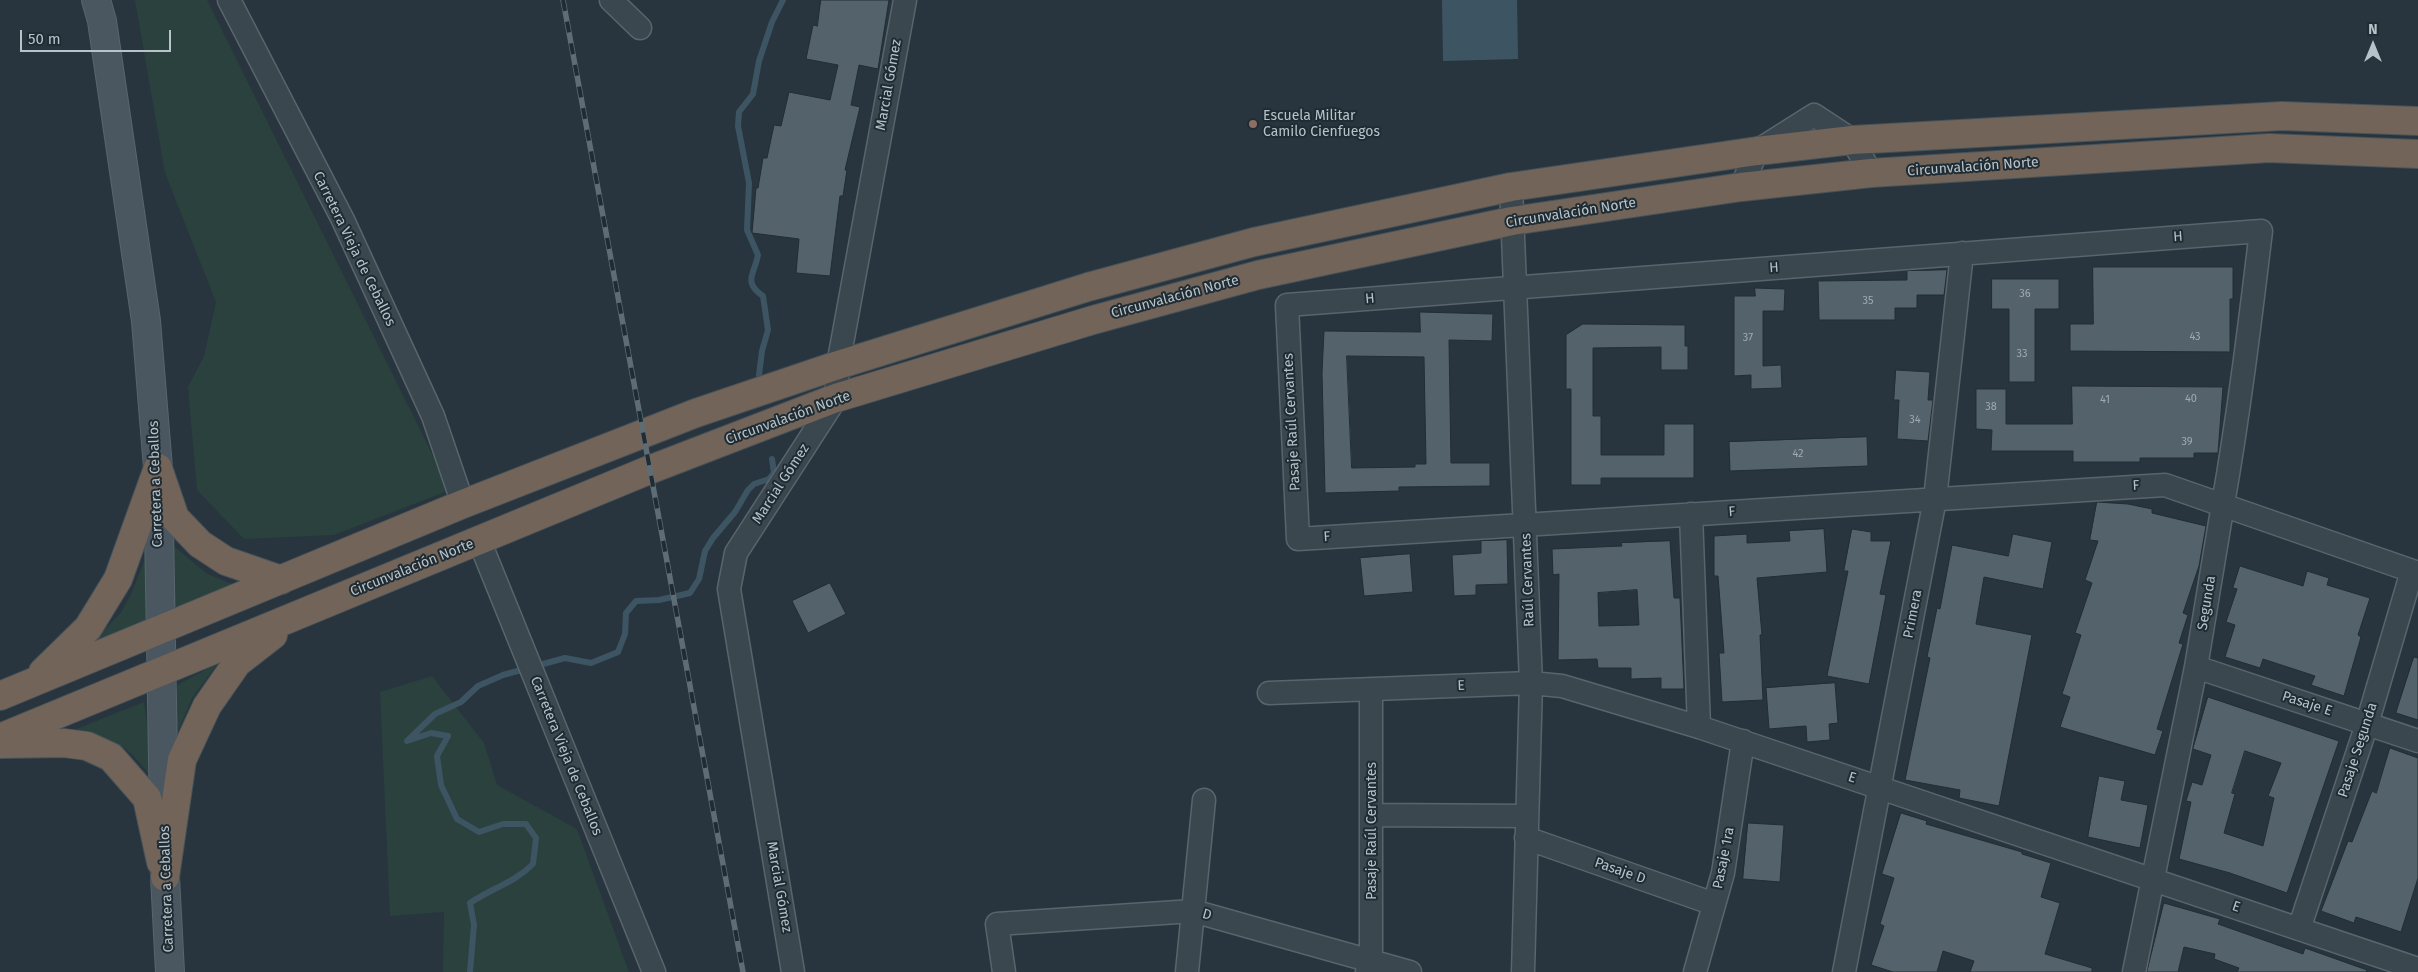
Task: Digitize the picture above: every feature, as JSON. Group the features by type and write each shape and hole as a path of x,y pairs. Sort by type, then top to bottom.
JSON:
{"highway":[{"path":"0,696 463,504 696,414 838,365 1088,287 1254,242 1511,187 1852,140 2282,116 2418,121"},
{"name":"Circunvalación Norte","path":"0,738 649,470 836,398 1092,320 1258,275 1512,222 1741,187 1872,173 2269,148 2418,154"},
{"path":"158,468 175,518 200,544 226,561 281,580"},
{"path":"32,683 88,628 118,579 158,468"},
{"path":"165,877 182,760 207,706 237,663 297,615"},
{"path":"0,744 64,743 87,746 111,757 147,798 165,877"}],"main road":[{"name":"Carretera a Ceballos","path":"96,0 102,21 146,321 158,468 159,630 165,877 170,972"}],"street":[{"name":"Carretera Vieja de Ceballos","path":"230,0 347,229 433,416 463,504"},
{"path":"611,0 640,28"},
{"name":"Marcial Gómez","path":"793,972 730,589 736,553 836,398 838,365 905,0"},
{"path":"1852,140 1872,173"},
{"path":"1741,187 1757,152"},
{"name":"Raúl Cervantes","path":"1511,187 1531,683 1523,972"},
{"name":"H","path":"1287,305 2261,230"},
{"name":"Segunda","path":"2134,972 2196,667 2244,370 2261,230"},
{"name":"Primera","path":"1844,972 1935,498 1962,253"},
{"name":"Pasaje Raúl Cervantes","path":"1287,305 1298,539"},
{"name":"F","path":"1298,539 1935,498 2227,482"},
{"name":"F","path":"2165,485 2415,572"},
{"path":"1691,514 1699,727"},
{"name":"Carretera Vieja de Ceballos","path":"479,540 654,972"},
{"name":"Pasaje Segunda","path":"2299,929 2415,572"},
{"name":"Pasaje E","path":"2196,667 2418,741"},
{"name":"E","path":"1269,693 1531,683 1562,686 1743,741 2299,929 2414,964"},
{"name":"Pasaje Raúl Cervantes","path":"1369,966 1372,690"},
{"name":"Pasaje 1ra","path":"1695,972 1723,873 1743,741"},
{"path":"1187,972 1204,800"},
{"path":"1372,815 1526,816"},
{"name":"Pasaje D","path":"1526,838 1714,904"},
{"name":"D","path":"1004,972 996,924 1193,911 1369,966 1410,972"}],"green space":[{"path":"135,0 207,0 450,490 334,535 244,539 197,490 188,387 204,356 216,302 165,173"},
{"path":"174,546 206,573 239,587 172,610"},
{"path":"147,554 145,627 83,651 120,614 131,594"},
{"path":"218,663 192,698 176,736 177,685"},
{"path":"432,676 484,743 497,785 577,829 629,972 443,972 444,912 390,916 380,692"},
{"path":"144,702 155,782 135,757 118,744 97,737 66,733"}],"water":[{"path":"1442,0 1517,0 1518,59 1443,61"}],"building":[{"path":"821,0 889,0 878,69 859,65 851,105 860,107 845,170 847,170 843,196 840,196 830,276 796,273 799,239 752,233 756,188 758,188 763,158 767,158 774,125 781,126 789,92 830,100 838,65 806,59 813,25 817,26"},
{"path":"2093,267 2233,267 2233,299 2230,299 2230,352 2070,351 2070,324 2093,324"},
{"path":"1947,270 1944,295 1917,295 1917,308 1895,308 1895,320 1819,320 1818,281 1907,280 1907,271"},
{"path":"1992,279 2059,279 2059,309 2035,309 2035,382 2009,382 2009,309 1992,309"},
{"path":"1755,288 1785,289 1784,311 1763,311 1763,366 1781,365 1782,388 1751,389 1751,375 1734,376 1734,296 1755,296"},
{"path":"1420,312 1493,314 1492,341 1449,340 1451,463 1490,463 1490,486 1399,487 1399,491 1325,493 1322,373 1324,331 1420,332","holes":["1347,356 1424,357 1426,464 1415,464 1415,467 1352,468"]},
{"path":"1583,324 1685,325 1685,346 1688,346 1688,370 1661,370 1661,347 1593,348 1593,416 1601,416 1601,455 1664,455 1664,424 1694,424 1694,478 1601,478 1601,485 1571,485 1571,389 1566,389 1566,335"},
{"path":"1896,370 1930,372 1928,400 1933,400 1928,441 1897,439 1899,400 1894,400"},
{"path":"2072,386 2223,387 2218,453 2194,453 2194,458 2140,458 2140,462 2073,462 2073,451 1991,451 1992,430 1976,429 1976,389 2006,389 2006,424 2072,424"},
{"path":"1867,437 1868,466 1730,471 1729,442"},
{"path":"2097,502 2128,504 2152,509 2152,513 2206,526 2199,566 2183,613 2188,615 2179,643 2183,644 2157,729 2163,731 2155,755 2060,727 2070,697 2062,694 2081,635 2075,633 2092,583 2085,580 2098,541 2090,540"},
{"path":"1824,529 1827,572 1757,578 1762,635 1760,635 1763,700 1722,702 1719,653 1724,653 1718,576 1714,576 1714,536 1747,534 1747,543 1790,541 1789,531"},
{"path":"1852,529 1871,532 1871,541 1891,541 1880,594 1886,595 1869,684 1827,676 1848,571 1844,571"},
{"path":"2013,534 2052,542 2043,589 1984,577 1976,624 2032,635 1999,806 1959,798 1960,790 1905,780 1930,658 1927,657 1937,608 1940,609 1952,545 2008,556"},
{"path":"1507,540 1508,584 1476,585 1476,595 1454,596 1452,555 1481,553 1481,541"},
{"path":"1670,541 1674,598 1680,598 1684,689 1661,689 1661,678 1631,679 1631,668 1598,668 1597,659 1558,660 1559,574 1553,575 1552,549 1622,546 1621,543","holes":["1637,590 1639,625 1599,626 1598,593"]},
{"path":"1410,554 1413,592 1364,596 1360,558"},
{"path":"2240,566 2303,586 2307,571 2329,578 2327,585 2370,598 2358,635 2361,637 2344,696 2311,685 2315,676 2263,659 2260,668 2225,657 2235,625 2226,622 2237,589 2233,588"},
{"path":"830,583 846,614 808,633 792,601"},
{"path":"2414,657 2418,658 2418,720 2396,713"},
{"path":"1835,683 1838,723 1829,724 1830,740 1807,742 1806,726 1769,729 1766,688"},
{"path":"2208,697 2339,741 2287,893 2230,873 2179,859 2191,802 2186,801 2192,782 2202,785 2211,755 2193,749","holes":["2245,751 2281,763 2268,796 2274,798 2263,846 2224,833 2235,794 2232,793"]},
{"path":"2390,748 2418,758 2418,878 2401,932 2356,917 2354,923 2321,911 2348,841 2352,842 2372,791 2376,793"},
{"path":"2099,776 2125,781 2121,800 2148,805 2140,848 2088,837"},
{"path":"1901,813 1927,821 1926,824 2022,852 2022,854 2051,863 2041,897 2060,903 2045,954 2092,968 2092,972 1970,972 1974,961 1943,951 1937,972 1893,972 1871,965 1884,926 1880,924 1894,878 1882,874"},
{"path":"1748,823 1784,825 1780,882 1743,879"},
{"path":"2164,903 2220,919 2218,924 2303,954 2305,948 2367,970 2366,972 2237,972 2239,968 2214,959 2215,954 2184,947 2178,972 2147,972"}],"waterway":[{"path":"759,375 762,351 768,330 763,296 751,282 758,255 747,230 749,183 738,126 739,112 753,94 759,61 772,22 783,0"},
{"path":"470,972 474,925 470,903 526,871 533,864 536,838 526,824 503,824 479,832 457,819 441,785 437,756 448,736 431,733 407,741 435,714 461,702 478,686 503,675 565,658 591,663 618,652 625,634 626,613 636,601 659,600 690,593 699,579 705,551 713,538 735,512 748,490 754,484 769,479 774,473 772,459"}],"railway":[{"path":"563,0 743,972"}],"place":[{"name":"Escuela Militar Camilo Cienfuegos","path":"1253,124"}]}
